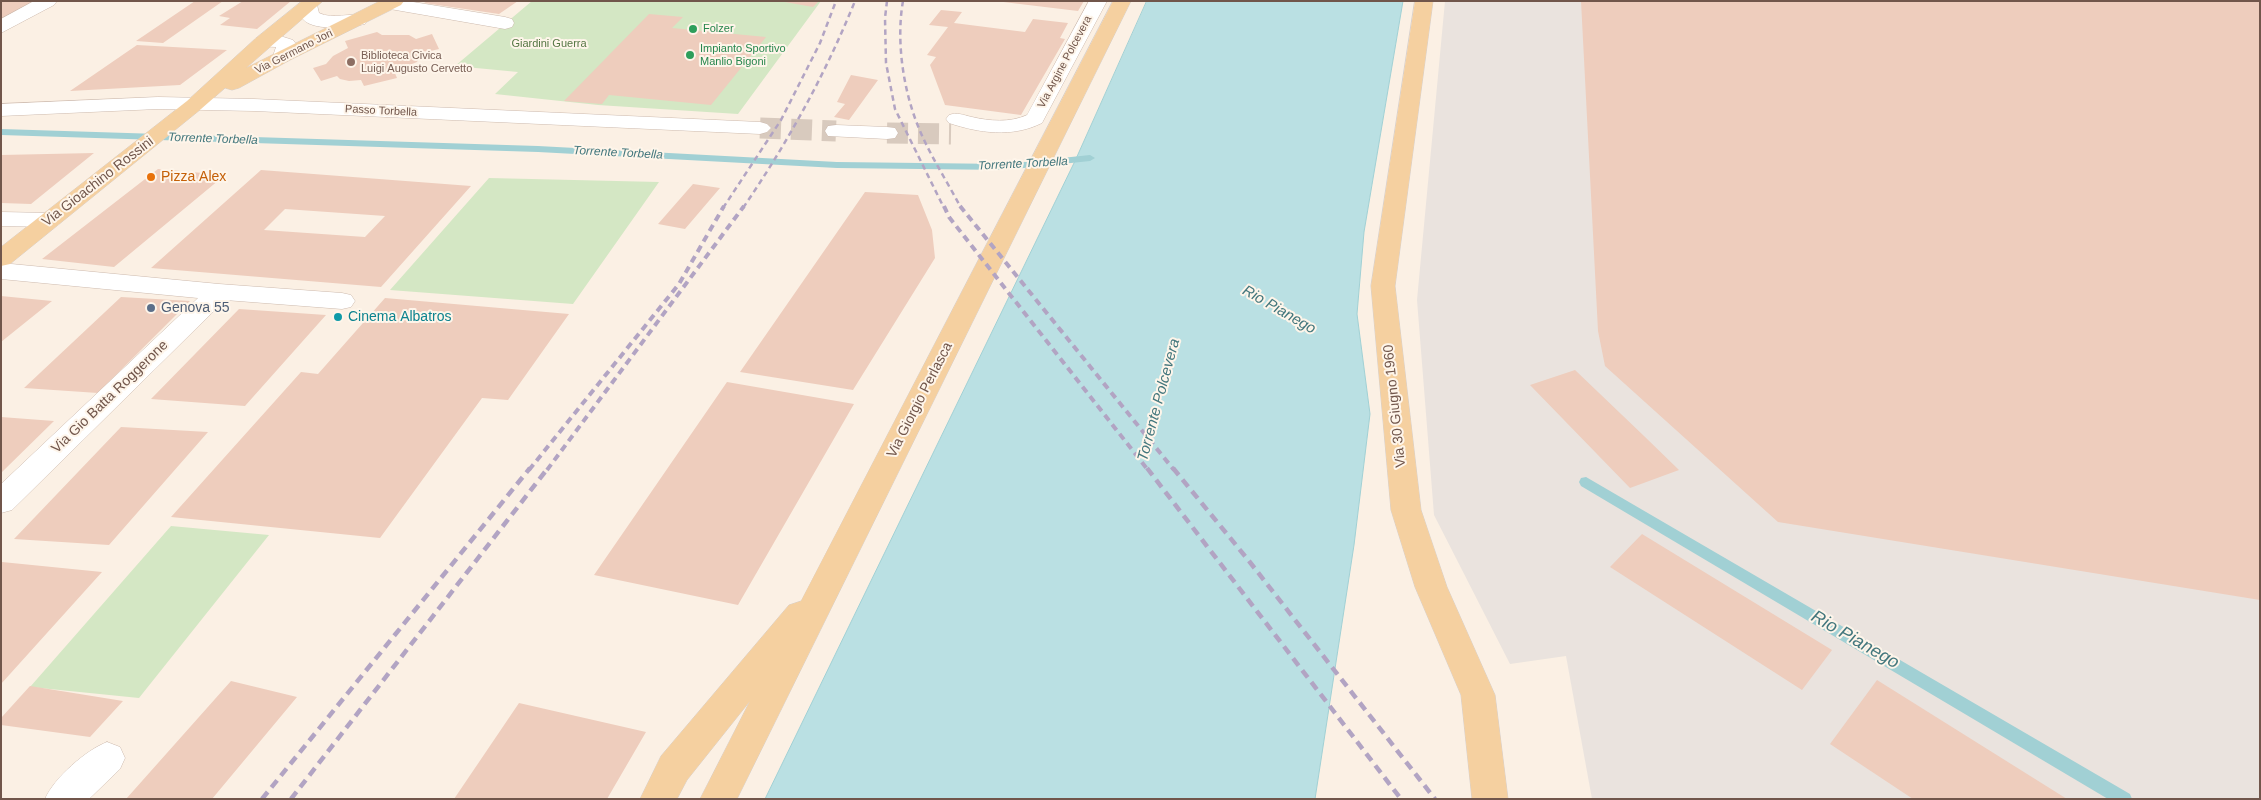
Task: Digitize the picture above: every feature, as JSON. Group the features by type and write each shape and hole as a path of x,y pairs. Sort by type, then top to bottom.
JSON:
{"main road":[{"name":"Via Giorgio Perlasca","path":"718,799 1122,1"},
{"name":"Via 30 Giugno 1960","path":"1424,1 1383,286 1406,510 1431,587 1478,694 1490,799"},
{"path":"190,108 263,42 312,3"},
{"name":"Via Germano Jori","path":"190,108 283,56 393,3"},
{"name":"Via Gioachino Rossini","path":"1,259 190,108"},
{"path":"666,784 834,572"}],"street":[{"path":"1,27 48,1"},
{"name":"Via Argine Polcevera","path":"960,126 1014,125 1028,123 1035,119 1098,1"},
{"path":"312,3 310,16 318,21 335,23 358,20"},
{"path":"393,3 505,23"},
{"path":"263,42 277,41 286,44 283,56"},
{"name":"Passo Torbella","path":"1,110 158,103 190,108 254,105 760,128"},
{"path":"836,131 858,132 890,125"},
{"path":"1,219 50,220"},
{"path":"1,271 219,292 342,301"},
{"name":"Via Gio Batta Roggerone","path":"1,502 219,292"},
{"path":"63,799 108,758"}],"shaded area":[{"path":"1445,1 2260,1 2260,799 1592,799 1566,656 1510,664 1434,515 1417,300"}],"green space":[{"name":"Impianto Sportivo Manlio Bigoni","path":"532,1 821,1 738,114 598,105 495,94 518,72 455,66"},
{"path":"489,178 659,182 573,304 390,290"},
{"path":"171,526 269,535 139,698 30,687"}],"water":[{"name":"Torrente Polcevera","path":"1147,1 1403,1 1364,232 1357,314 1370,414 1354,545 1315,799 765,799 1075,161"}],"building":[{"path":"1,1 34,1 1,19"},
{"path":"195,1 223,1 163,43 136,41"},
{"path":"243,1 291,1 257,29 220,25 230,18 219,16"},
{"path":"428,1 518,1 499,14 424,3"},
{"path":"779,1 819,1 813,7"},
{"path":"995,1 1084,1 1078,11"},
{"path":"1581,1 2260,1 2260,600 1778,522 1605,366 1598,331"},
{"path":"941,10 962,12 954,23 1025,32 1033,19 1068,23 1060,38 1065,39 1021,115 945,105 930,65 936,57 927,55 948,27 929,25"},
{"path":"649,14 683,17 672,28 766,37 711,105 609,95 602,104 564,101"},
{"path":"377,32 382,35 409,35 416,39 432,34 439,49 422,53 417,62 394,71 397,78 364,86 361,80 349,81 340,79 337,76 321,81 313,68 326,64 333,56 348,48 345,41"},
{"path":"137,45 227,50 180,85 70,91"},
{"path":"851,75 878,80 849,120 834,117 845,104 837,102"},
{"path":"94,153 31,204 1,203 1,155"},
{"path":"158,169 225,175 114,267 42,259"},
{"path":"261,170 471,186 381,287 151,268","holes":["285,209 385,216 365,237 264,230"]},
{"path":"693,184 720,188 685,229 658,224"},
{"path":"865,192 918,195 932,230 935,258 853,390 740,372"},
{"path":"1,296 52,301 1,342"},
{"path":"121,297 190,301 98,393 24,388"},
{"path":"385,298 569,314 508,400 482,398 380,538 171,517 301,372 318,374"},
{"path":"239,309 326,315 245,406 151,399"},
{"path":"1575,370 1679,470 1630,488 1530,385"},
{"path":"727,382 854,404 738,605 594,575"},
{"path":"1,417 54,421 1,473"},
{"path":"121,427 208,432 109,545 14,539"},
{"path":"1642,534 1832,650 1802,690 1610,567"},
{"path":"2,562 102,572 1,684 1,564"},
{"path":"1877,680 2067,799 1913,799 1830,744"},
{"path":"231,681 297,697 212,799 126,799"},
{"path":"30,686 123,701 90,737 1,725 1,718"},
{"path":"519,703 646,732 607,799 454,799"}],"waterway":[{"name":"Torrente Torbella","path":"1,132 538,149 837,165 1005,167 1090,158"},
{"name":"Rio Pianego","path":"1586,482 2124,799"}],"tunnel":[{"path":"760,128 836,131"},
{"path":"887,133 951,134"}],"railway":[{"path":"723,208 781,120 820,43 836,1"},
{"path":"743,208 805,107 855,1"},
{"path":"887,1 885,18 886,63 895,109 944,208"},
{"path":"903,1 900,32 902,64 908,96 922,136 961,208"},
{"path":"529,470 679,284 724,206"},
{"path":"547,470 744,206"},
{"path":"944,206 949,217 1148,470"},
{"path":"960,206 1174,470"},
{"path":"262,799 530,468"},
{"path":"291,799 548,468"},
{"path":"1147,468 1401,799"},
{"path":"1173,468 1249,561 1435,799"}],"place":[{"name":"Folzer","path":"693,29"},
{"name":"Impianto Sportivo Manlio Bigoni","path":"690,55"},
{"name":"Biblioteca Civica Luigi Augusto Cervetto","path":"351,62"},
{"name":"Pizza Alex","path":"151,177"},
{"name":"Genova 55","path":"151,308"},
{"name":"Cinema Albatros","path":"338,317"}],"park label":[{"name":"Giardini Guerra","path":"549,44"}]}
